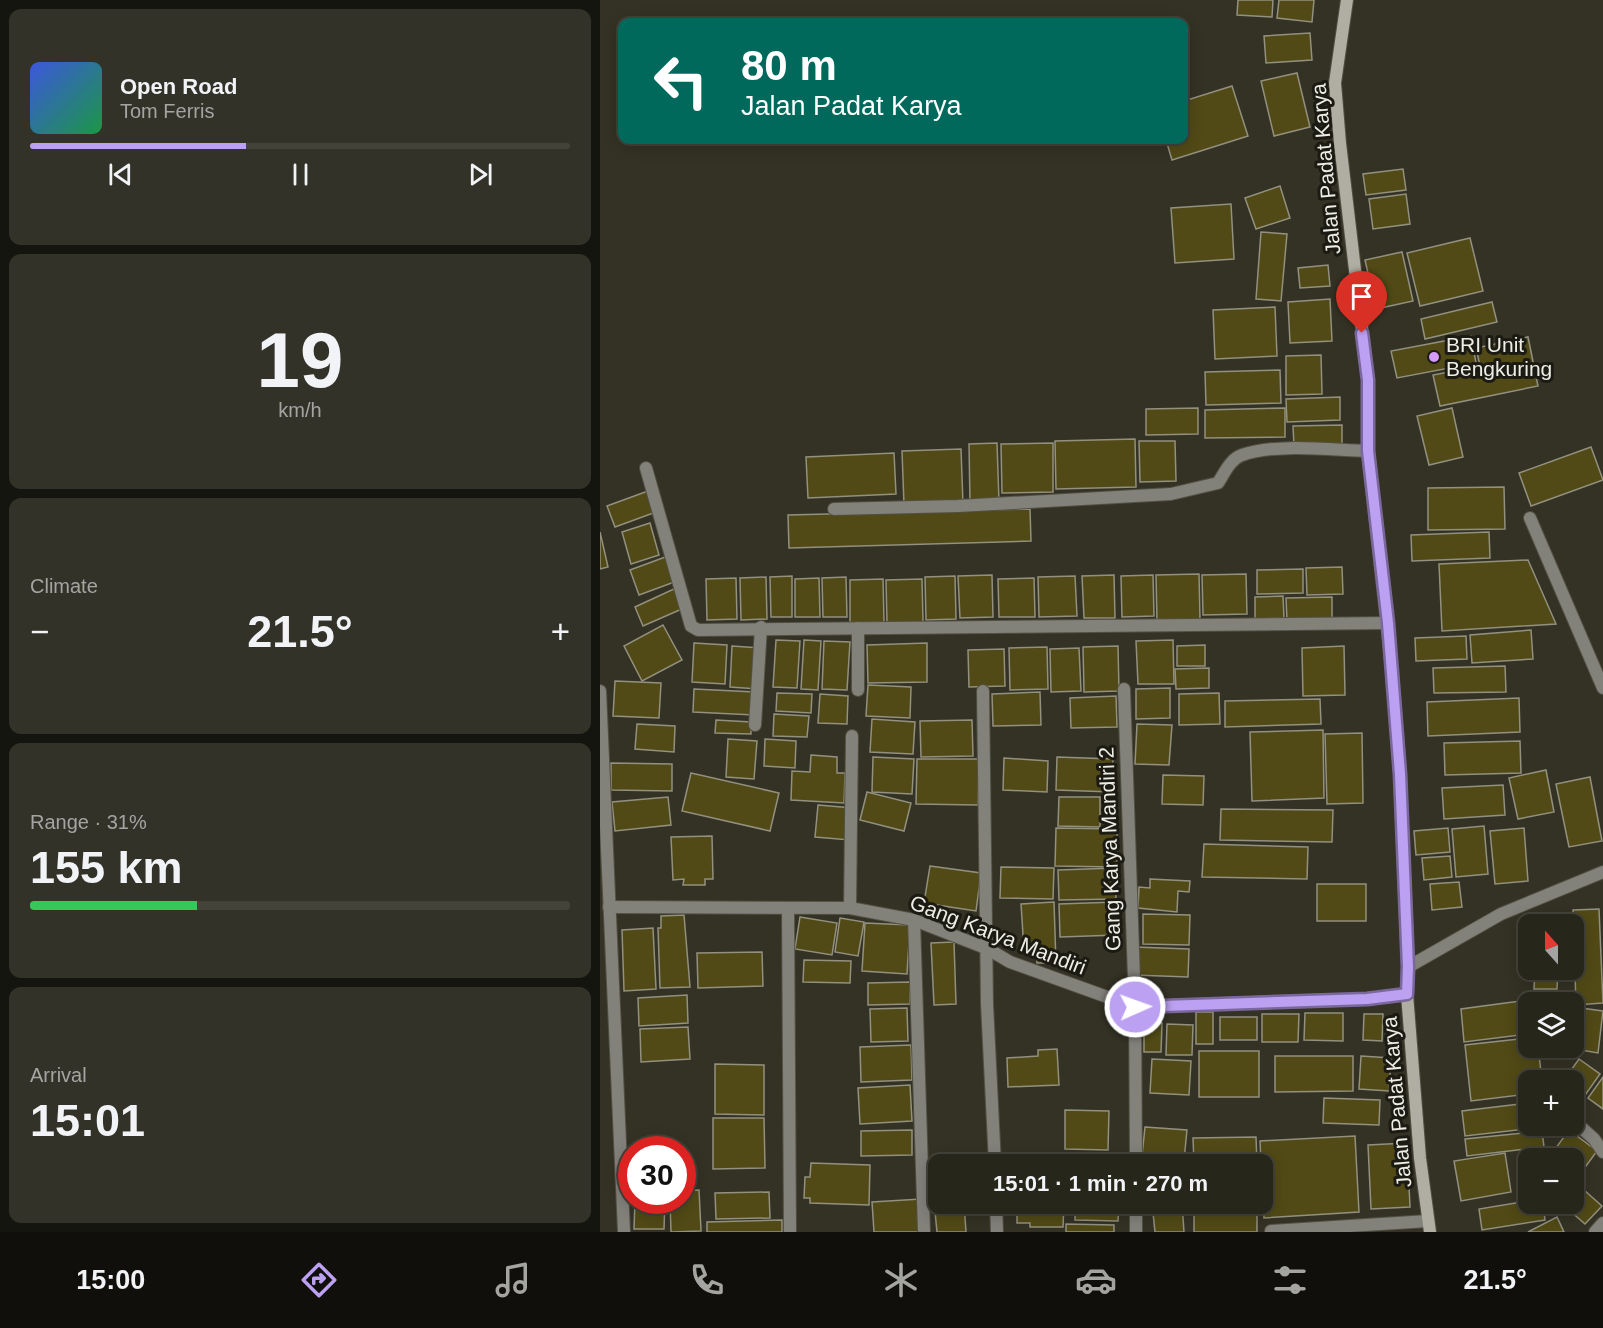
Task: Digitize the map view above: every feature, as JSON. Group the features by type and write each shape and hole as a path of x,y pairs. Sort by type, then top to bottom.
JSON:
{"main road":[{"name":"Jalan Padat Karya","path":"1347,0 1335,83 1368,380 1368,451 1388,623 1400,774 1408,967 1407,994 1420,1158 1429,1226"}],"street":[{"path":"834,509 958,506 1171,494 1218,483 1229,466 1240,456 1275,450 1368,451"},
{"path":"646,468 691,626 698,630 761,627 1388,623"},
{"path":"1530,518 1603,688"},
{"path":"755,725 761,627"},
{"path":"858,628 858,690"},
{"name":"Gang Karya Mandiri 2","path":"1124,689 1135,1007 1136,1154"},
{"path":"600,691 624,1232"},
{"path":"983,691 987,1004 994,1154"},
{"path":"850,908 852,736"},
{"path":"1408,967 1501,914 1603,873"},
{"name":"Gang Karya Mandiri","path":"609,907 850,908 914,920 988,949 1010,962 1135,1007 1367,999 1407,994"},
{"path":"788,908 790,1232"},
{"path":"914,920 924,1232"},
{"path":"1584,1130 1603,1152"},
{"path":"996,1214 997,1232"},
{"path":"1136,1214 1136,1232"},
{"path":"1595,1232 1603,1222"},
{"path":"1271,1231 1429,1226"}],"building":[{"path":"1238,0 1273,0 1272,17 1237,15"},
{"path":"1279,0 1314,0 1312,22 1277,18"},
{"path":"1310,33 1312,60 1266,63 1264,36"},
{"path":"1297,73 1310,127 1274,136 1261,81"},
{"path":"1232,86 1248,136 1172,160 1167,144 1188,144 1188,100"},
{"path":"1403,169 1406,190 1366,195 1363,174"},
{"path":"1280,186 1290,218 1256,229 1245,198"},
{"path":"1406,194 1410,224 1373,229 1369,199"},
{"path":"1231,204 1234,259 1175,263 1171,208"},
{"path":"1261,232 1287,234 1281,301 1256,299"},
{"path":"1470,238 1483,291 1420,306 1407,253"},
{"path":"1402,252 1413,301 1376,309 1365,260"},
{"path":"1328,265 1330,286 1300,288 1298,268"},
{"path":"1330,299 1332,341 1290,343 1288,302"},
{"path":"1492,302 1497,322 1425,339 1421,319"},
{"path":"1275,307 1277,356 1215,359 1213,310"},
{"name":"BRI Unit Bengkuring","path":"1471,336 1476,363 1397,378 1391,351"},
{"path":"1528,337 1538,386 1440,406 1433,375 1480,366 1476,348"},
{"path":"1321,355 1322,394 1286,395 1286,356"},
{"path":"1280,370 1281,403 1206,405 1205,372"},
{"path":"1340,397 1340,420 1287,422 1286,399"},
{"path":"1198,408 1198,434 1146,435 1146,409"},
{"path":"1285,408 1285,437 1205,438 1205,410"},
{"path":"1452,408 1463,457 1429,465 1417,416"},
{"path":"1342,425 1342,444 1294,446 1293,426"},
{"path":"1135,439 1136,487 1056,489 1055,441"},
{"path":"1139,441 1175,441 1176,481 1140,482"},
{"path":"997,443 999,502 970,503 969,444"},
{"path":"1053,443 1053,492 1002,493 1001,444"},
{"path":"1591,447 1603,480 1531,506 1519,473"},
{"path":"961,449 963,504 904,505 902,451"},
{"path":"894,453 896,494 808,498 806,457"},
{"path":"1504,487 1505,529 1428,530 1428,488"},
{"path":"648,491 656,512 615,527 607,506"},
{"path":"1030,509 1031,541 789,548 788,515"},
{"path":"650,523 659,555 631,564 622,532"},
{"path":"600,532 608,567 600,569"},
{"path":"1489,532 1490,558 1412,561 1411,535"},
{"path":"668,556 677,581 639,595 630,570"},
{"path":"1528,560 1556,624 1442,631 1439,564"},
{"path":"1342,567 1343,594 1307,595 1306,568"},
{"path":"1303,569 1303,593 1257,594 1257,570"},
{"path":"1199,574 1200,620 1157,621 1156,575"},
{"path":"1246,574 1247,614 1203,615 1202,575"},
{"path":"992,575 993,617 960,618 958,576"},
{"path":"1114,575 1115,618 1084,618 1082,576"},
{"path":"1153,575 1154,616 1122,617 1121,576"},
{"path":"792,576 792,617 771,617 770,577"},
{"path":"955,576 956,619 926,620 925,577"},
{"path":"1075,576 1077,616 1039,617 1038,577"},
{"path":"766,577 767,619 741,620 740,578"},
{"path":"846,577 847,617 823,617 822,578"},
{"path":"736,578 737,619 707,620 706,579"},
{"path":"819,578 820,617 795,617 795,579"},
{"path":"1034,578 1035,617 999,617 998,579"},
{"path":"883,579 884,622 850,623 850,580"},
{"path":"922,579 923,622 887,622 886,580"},
{"path":"676,588 684,608 643,626 635,607"},
{"path":"1283,596 1284,618 1255,619 1255,597"},
{"path":"1332,597 1332,619 1287,620 1286,598"},
{"path":"663,625 682,660 642,681 624,646"},
{"path":"1531,630 1533,659 1472,663 1470,635"},
{"path":"1466,636 1467,659 1416,661 1415,638"},
{"path":"776,640 800,641 797,688 773,687"},
{"path":"804,640 821,641 818,690 801,689"},
{"path":"1173,640 1174,684 1138,684 1136,641"},
{"path":"824,641 850,642 847,690 822,689"},
{"path":"694,643 727,645 725,684 692,682"},
{"path":"927,643 927,682 868,683 867,645"},
{"path":"1205,645 1205,666 1177,666 1177,646"},
{"path":"732,646 760,648 758,689 730,687"},
{"path":"1118,646 1119,691 1084,692 1083,647"},
{"path":"1344,646 1345,695 1303,696 1302,648"},
{"path":"1047,647 1048,689 1010,690 1009,648"},
{"path":"1079,648 1081,691 1051,692 1050,649"},
{"path":"1004,649 1005,686 969,687 968,650"},
{"path":"1505,666 1506,692 1434,693 1433,668"},
{"path":"1209,668 1209,688 1176,689 1175,669"},
{"path":"615,681 661,683 659,718 613,716"},
{"path":"868,685 911,687 910,718 866,716"},
{"path":"1170,688 1170,718 1136,719 1136,689"},
{"path":"694,689 755,692 754,715 693,712"},
{"path":"1040,692 1041,725 993,726 992,694"},
{"path":"777,693 812,694 811,713 776,711"},
{"path":"1219,693 1220,724 1179,725 1179,694"},
{"path":"820,694 848,696 847,724 818,723"},
{"path":"1116,696 1117,727 1071,728 1070,698"},
{"path":"1519,698 1520,732 1428,736 1427,702"},
{"path":"1320,699 1321,724 1225,727 1225,701"},
{"path":"774,714 809,716 807,737 773,736"},
{"path":"872,719 915,722 913,754 870,752"},
{"path":"716,720 751,722 751,734 715,733"},
{"path":"972,720 973,756 921,757 920,721"},
{"path":"637,724 675,726 674,752 635,749"},
{"path":"1137,724 1172,725 1169,765 1135,764"},
{"path":"1323,730 1324,798 1252,801 1250,732"},
{"path":"1362,733 1363,803 1327,804 1325,734"},
{"path":"728,739 757,741 754,779 726,777"},
{"path":"765,739 796,741 795,768 764,766"},
{"path":"1520,741 1521,773 1445,775 1444,743"},
{"path":"811,755 837,757 837,773 845,773 844,803 791,800 792,771 810,772"},
{"path":"873,757 914,759 912,794 872,792"},
{"path":"1057,757 1113,759 1112,792 1056,790"},
{"path":"1004,758 1048,761 1047,792 1003,790"},
{"path":"917,759 979,759 978,805 916,804"},
{"path":"611,763 672,764 672,791 611,790"},
{"path":"1546,770 1554,812 1518,819 1509,778"},
{"path":"691,773 779,793 770,831 682,811"},
{"path":"1163,775 1204,776 1203,805 1162,804"},
{"path":"1590,777 1602,841 1569,847 1556,784"},
{"path":"1503,785 1505,815 1444,819 1442,788"},
{"path":"867,792 911,803 904,831 860,820"},
{"path":"668,797 671,825 615,831 612,802"},
{"path":"1059,797 1100,797 1100,827 1058,826"},
{"path":"818,805 853,808 850,840 815,837"},
{"path":"1221,809 1333,810 1332,842 1220,840"},
{"path":"1484,826 1488,874 1456,877 1452,829"},
{"path":"1056,828 1117,829 1117,867 1055,866"},
{"path":"1448,828 1450,852 1416,855 1414,831"},
{"path":"1524,828 1528,881 1495,884 1490,831"},
{"path":"712,836 713,879 705,879 705,885 683,885 684,879 673,880 671,837"},
{"path":"1204,844 1308,847 1307,879 1202,877"},
{"path":"1450,856 1452,877 1424,880 1422,858"},
{"path":"930,866 981,873 976,911 924,903"},
{"path":"1001,867 1054,868 1053,899 1000,898"},
{"path":"1115,868 1116,899 1059,900 1058,870"},
{"path":"1150,879 1190,881 1189,892 1178,891 1177,912 1138,908 1139,887 1150,888"},
{"path":"1459,882 1462,907 1432,910 1430,884"},
{"path":"1317,884 1366,884 1366,921 1317,921"},
{"path":"1054,902 1056,963 1037,963 1037,949 1024,950 1021,904"},
{"path":"1116,902 1117,935 1060,937 1059,904"},
{"path":"1599,909 1603,1003 1584,1004 1584,992 1576,992 1575,980 1584,980 1584,914 1573,914 1573,910"},
{"path":"1143,914 1190,915 1189,945 1143,944"},
{"path":"684,915 690,987 660,988 658,928 661,928 661,916"},
{"path":"800,917 837,923 832,955 795,949"},
{"path":"840,918 864,922 858,956 835,952"},
{"path":"865,923 910,925 907,974 862,971"},
{"path":"653,928 656,989 624,991 622,930"},
{"path":"954,942 956,1004 934,1005 931,943"},
{"path":"1135,947 1189,949 1188,977 1134,975"},
{"path":"762,952 763,986 698,988 697,953"},
{"path":"804,960 851,961 850,983 803,982"},
{"path":"1534,980 1557,980 1557,989 1534,989"},
{"path":"910,982 910,1004 868,1005 868,983"},
{"path":"687,995 688,1023 639,1026 638,998"},
{"path":"1518,1001 1518,1035 1464,1042 1461,1009"},
{"path":"907,1008 908,1041 871,1042 870,1009"},
{"path":"1584,1008 1603,1011 1598,1053 1584,1051"},
{"path":"1196,1012 1213,1012 1213,1044 1196,1044"},
{"path":"1305,1013 1343,1013 1343,1041 1304,1040"},
{"path":"1262,1014 1299,1014 1298,1042 1262,1042"},
{"path":"1364,1014 1383,1014 1382,1041 1363,1040"},
{"path":"1220,1017 1257,1017 1257,1040 1220,1040"},
{"path":"1144,1022 1162,1023 1161,1052 1144,1052"},
{"path":"1167,1024 1193,1025 1192,1055 1166,1055"},
{"path":"688,1027 690,1059 641,1062 640,1029"},
{"path":"1518,1039 1518,1058 1539,1058 1541,1070 1518,1070 1518,1095 1471,1101 1465,1045"},
{"path":"911,1045 912,1080 861,1082 860,1047"},
{"path":"1057,1049 1059,1085 1008,1087 1007,1058 1038,1056 1038,1050"},
{"path":"1199,1051 1259,1051 1259,1097 1199,1097"},
{"path":"1275,1056 1353,1056 1353,1091 1275,1092"},
{"path":"1361,1056 1391,1058 1389,1091 1359,1089"},
{"path":"1152,1059 1191,1061 1189,1095 1150,1093"},
{"path":"1579,1059 1600,1074 1584,1097 1584,1070 1571,1070"},
{"path":"715,1064 764,1065 764,1115 715,1114"},
{"path":"1603,1077 1603,1109 1588,1098"},
{"path":"910,1085 912,1121 860,1124 858,1088"},
{"path":"1324,1098 1380,1100 1379,1125 1323,1123"},
{"path":"1518,1104 1518,1130 1465,1136 1462,1111"},
{"path":"1065,1110 1109,1111 1108,1150 1065,1149"},
{"path":"713,1118 764,1118 765,1168 713,1169"},
{"path":"1145,1127 1187,1130 1185,1154 1142,1154"},
{"path":"912,1130 912,1155 861,1156 861,1131"},
{"path":"1518,1133 1518,1136 1543,1136 1544,1147 1518,1148 1518,1150 1467,1156 1465,1139"},
{"path":"1355,1136 1359,1212 1264,1218 1264,1214 1273,1214 1273,1154 1261,1154 1260,1141"},
{"path":"1565,1136 1577,1136 1597,1151 1584,1169 1584,1148 1556,1148"},
{"path":"1256,1137 1257,1154 1194,1154 1193,1138"},
{"path":"1407,1143 1410,1207 1371,1209 1368,1145"},
{"path":"1505,1153 1511,1192 1461,1201 1454,1161"},
{"path":"811,1163 870,1165 869,1205 810,1203 810,1198 804,1198 805,1177 810,1177"},
{"path":"696,1190 699,1190 701,1231 671,1232 670,1214 696,1214"},
{"path":"1584,1190 1602,1206 1585,1224 1574,1214 1584,1214"},
{"path":"769,1192 770,1218 716,1219 715,1193"},
{"path":"921,1199 923,1232 874,1232 872,1202"},
{"path":"1518,1203 1518,1214 1544,1214 1545,1220 1482,1230 1479,1209"},
{"path":"635,1214 665,1214 664,1229 634,1229"},
{"path":"935,1214 965,1214 966,1232 937,1232"},
{"path":"1017,1214 1064,1214 1063,1227 1030,1227 1030,1223 1017,1223"},
{"path":"1075,1214 1118,1214 1118,1221 1075,1220"},
{"path":"1153,1214 1183,1214 1184,1232 1155,1232"},
{"path":"1194,1214 1257,1214 1257,1232 1194,1232"},
{"path":"1557,1217 1564,1232 1528,1232"},
{"path":"782,1220 782,1232 707,1232 707,1222"},
{"path":"1066,1224 1114,1225 1114,1232 1066,1232"}],"place":[{"name":"BRI Unit Bengkuring","path":"1434,357"}],"route":[{"path":"1135,1007 1367,999 1407,994 1408,967 1400,774 1388,623 1368,451 1368,380 1362,333"}]}
